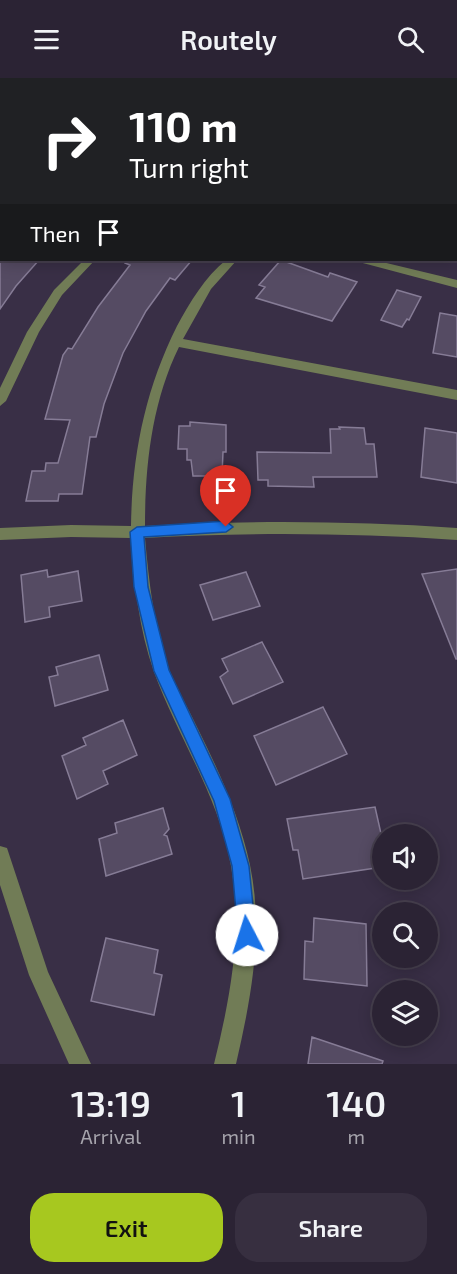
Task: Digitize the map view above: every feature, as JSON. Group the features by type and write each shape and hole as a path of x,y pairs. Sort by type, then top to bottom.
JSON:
{"street":[{"path":"0,401 33,332 58,293 89,261"},
{"path":"225,1064 239,1006 247,935 241,866 222,799 162,671 141,587 137,532 139,467 150,406 175,342 204,291 231,261"},
{"path":"367,261 457,284"},
{"path":"175,342 457,395"},
{"path":"0,534 137,532 238,527 372,528 457,534"},
{"path":"0,855 39,975 80,1064"}],"building":[{"path":"0,261 38,261 16,286 0,309"},
{"path":"126,261 191,261 175,280 170,278 146,311 123,353 104,404 96,437 90,437 82,494 59,494 58,501 26,501 32,471 45,471 46,463 58,463 70,420 45,419 63,355 68,348 72,349 98,307 130,265 125,263"},
{"path":"280,261 328,277 330,273 357,282 332,321 256,298 265,287 259,285"},
{"path":"397,290 421,297 409,320 407,319 402,327 381,320"},
{"path":"440,313 457,316 457,357 433,353"},
{"path":"190,422 226,425 226,452 223,452 222,476 193,476 191,460 187,460 187,449 178,449 179,426 190,426"},
{"path":"339,427 364,428 366,444 374,444 377,477 313,477 314,487 268,486 268,480 258,480 257,452 331,453 330,429 340,429"},
{"path":"425,428 457,433 457,483 421,477"},
{"path":"457,569 457,659 456,659 422,574"},
{"path":"47,570 48,577 78,571 82,601 49,607 50,617 25,622 21,575"},
{"path":"246,572 260,606 213,620 200,585"},
{"path":"262,642 283,682 233,704 220,677 228,671 222,659"},
{"path":"99,655 108,690 55,706 49,677 58,675 56,667"},
{"path":"323,707 347,754 276,785 254,736"},
{"path":"123,720 137,755 103,771 108,784 77,799 62,756 86,745 83,738"},
{"path":"375,807 379,824 372,824 372,869 303,879 298,850 293,850 287,819"},
{"path":"163,808 169,829 164,835 167,836 172,854 106,876 99,839 117,833 115,823"},
{"path":"314,918 366,924 367,986 304,979 305,941 313,942"},
{"path":"106,938 158,950 154,973 162,975 154,1015 91,1001"},
{"path":"312,1037 383,1061 382,1064 308,1064"}],"route":[{"path":"226,527 137,532 141,587 162,671 222,799 241,866 247,935"}]}
